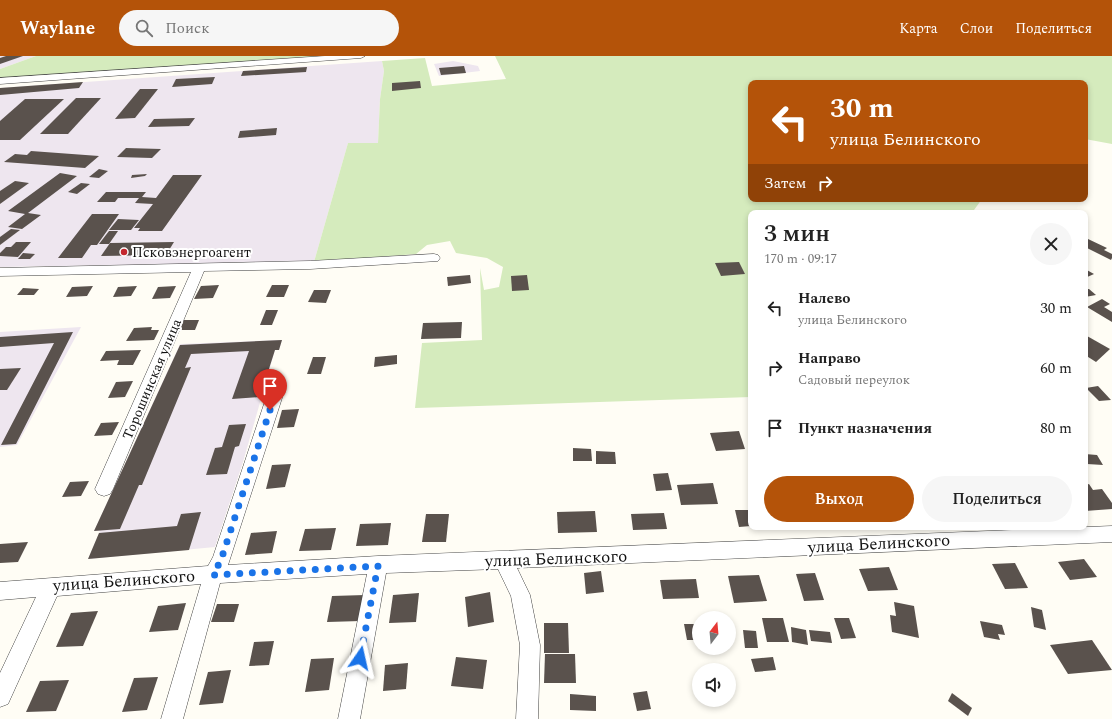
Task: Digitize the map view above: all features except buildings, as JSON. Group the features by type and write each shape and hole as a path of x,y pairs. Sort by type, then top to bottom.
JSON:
{"street":[{"path":"0,81 361,56"},
{"path":"0,272 310,265 434,258"},
{"name":"Торошинская улица","path":"104,489 199,268"},
{"path":"172,719 213,575 221,560 275,395"},
{"name":"улица Белинского","path":"0,591 213,575 378,566 1112,534"},
{"path":"504,561 520,595 530,645 527,719"},
{"path":"349,719 378,566"},
{"path":"0,696 52,587"}],"shaded area":[{"path":"0,56 36,56 0,69"},
{"path":"382,61 384,71 380,99 378,143 348,143 314,262 0,267 0,88"},
{"path":"453,61 478,66 480,71 439,76 434,64"},
{"path":"81,327 17,445 0,447 0,332"},
{"path":"282,340 279,350 275,350 243,462 215,547 88,559 100,531 94,531 180,344"}],"green space":[{"path":"36,56 335,56 0,78 0,69"},
{"path":"495,56 1112,56 1112,144 1088,140 1088,80 748,80 748,202 980,202 974,210 748,210 748,397 415,408 422,343 482,340 480,268 484,290 499,287 503,267 487,258 456,253 450,241 427,245 416,254 314,262 348,143 378,143 380,99 384,71 382,61 425,58 432,86 506,79"}],"place":[{"name":"Псковэнергоагент","path":"124,252"}],"route":[{"path":"270,410 221,560 213,575 378,566 360,658"}]}
